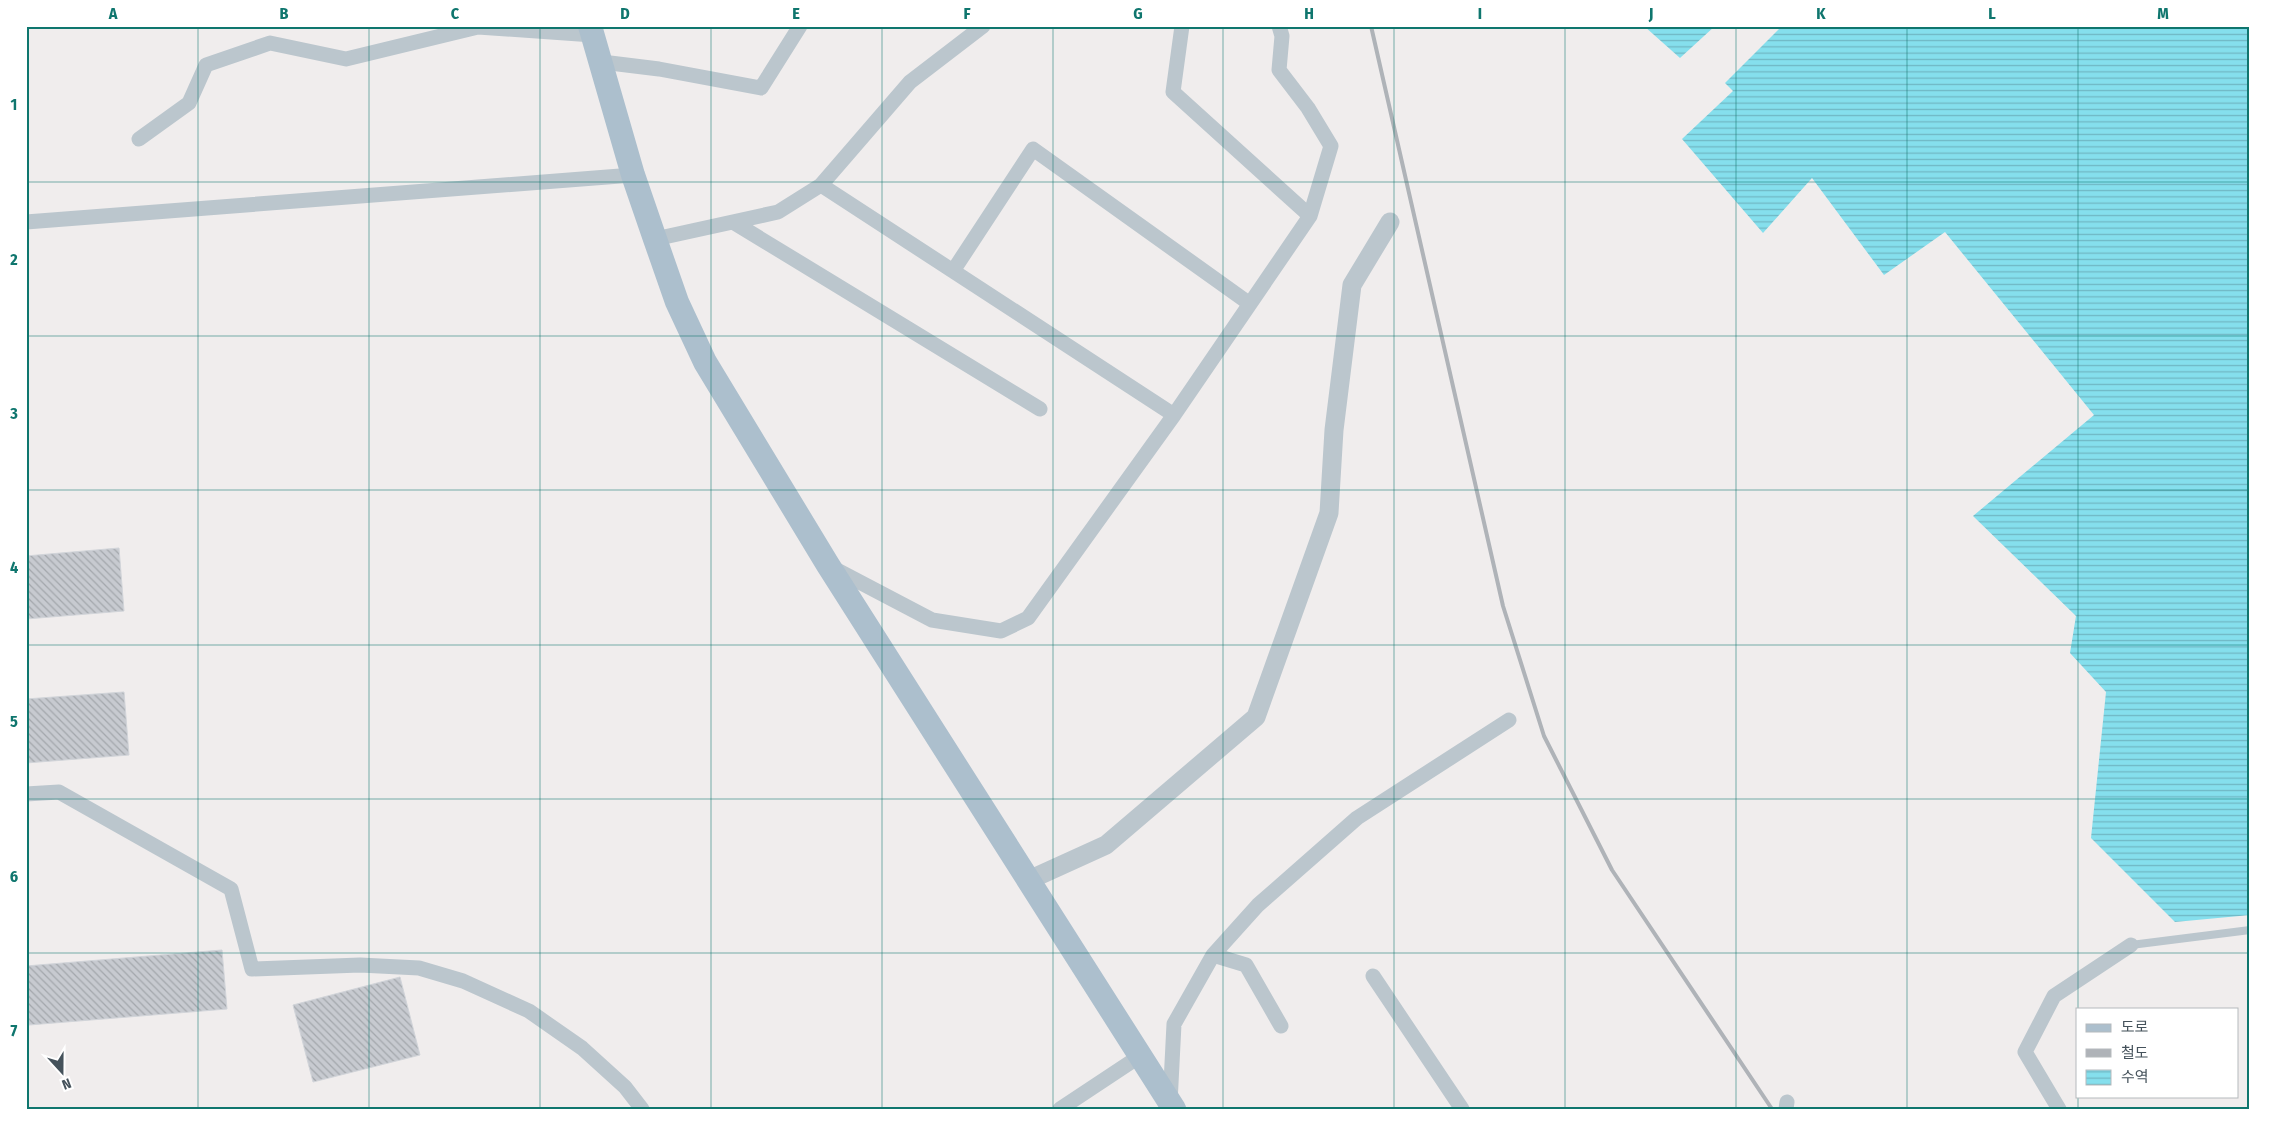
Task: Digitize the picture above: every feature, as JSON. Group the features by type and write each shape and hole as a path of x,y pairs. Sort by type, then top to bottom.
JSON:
{"main road":[{"path":"591,30 602,62 633,175 677,302 705,362 828,565 1172,1106"}],"street":[{"path":"602,62 659,69 761,88 800,26"},
{"path":"655,239 778,212 821,185 910,82 984,26"},
{"path":"1182,26 1174,92 1310,216"},
{"path":"828,565 932,620 1001,631 1028,618 1174,415 1310,216 1331,146 1308,108 1279,70 1282,36 1279,26"},
{"path":"139,139 189,103 206,65 270,43 346,59 478,27 591,30"},
{"path":"953,272 1033,149 1250,304"},
{"path":"26,222 633,175"},
{"path":"821,185 1174,415"},
{"path":"733,222 1040,409"},
{"path":"1029,880 1106,845 1256,717 1329,513 1334,430 1352,285 1390,222"},
{"path":"1172,1106 1174,1024 1213,955 1258,905 1357,818 1509,720"},
{"path":"26,794 59,792 231,889 252,969 360,965 419,968 463,981 529,1011 582,1048 625,1087 642,1109"},
{"path":"2059,1109 2025,1052 2054,996 2131,946"},
{"path":"1213,955 1246,965 1281,1026"},
{"path":"1373,976 1462,1109"},
{"path":"1060,1109 1140,1056"}],"lane":[{"path":"2131,946 2250,930"}],"water":[{"path":"1644,26 1715,26 1680,58"},
{"path":"1782,26 2250,26 2250,915 2175,922 2091,838 2106,692 2070,653 2076,616 1973,516 2094,415 1945,232 1884,275 1812,178 1763,233 1682,139 1733,91 1725,83"}],"building":[{"path":"119,548 124,611 26,619 26,556"},
{"path":"124,692 129,755 26,763 26,699"},
{"path":"222,950 227,1009 29,1025 26,966"},
{"path":"400,977 420,1055 313,1082 293,1005"}],"railway":[{"path":"1371,26 1503,606 1544,736 1612,870 1772,1109"}]}
